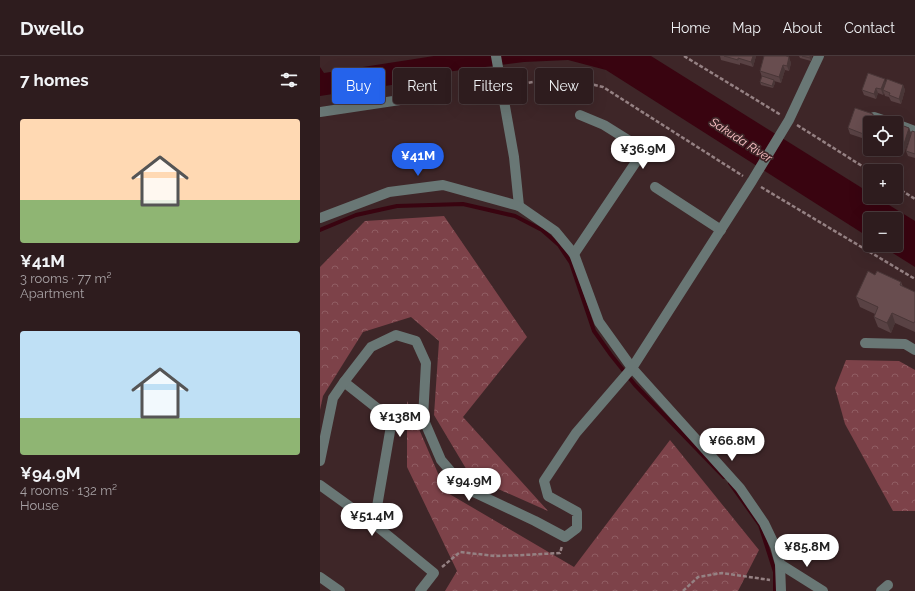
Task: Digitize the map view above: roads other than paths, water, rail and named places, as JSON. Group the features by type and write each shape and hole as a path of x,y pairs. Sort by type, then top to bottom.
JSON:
{"street":[{"path":"496,56 514,157 519,206"},
{"path":"320,461 333,398 371,347 396,335 416,341 426,363 423,418 441,460 466,488 565,538 577,528 577,512 548,496 544,481 576,433 628,372 721,230 789,120 819,56"},
{"path":"320,112 393,101"},
{"path":"574,254 644,150 604,125 580,115"},
{"path":"903,127 915,131"},
{"path":"320,218 389,192 443,184 519,206 556,231 574,254 599,322 628,372 740,488 764,523 775,546 780,564 780,591"},
{"path":"655,188 721,230"},
{"path":"865,343 905,344 915,350"},
{"path":"344,382 392,420 374,524"},
{"path":"320,485 374,524 434,573 420,591"},
{"path":"780,564 823,591"},
{"path":"320,577 339,591"}],"water":[{"name":"Sakuda River","path":"434,56 651,56 863,189 863,204 887,204 900,212 863,212 863,234 606,70 568,60 524,62 477,68 459,68 459,70 451,71 451,68 393,68 393,85 385,86 385,68 356,68"},
{"path":"320,67 324,73 332,72 332,94 320,96"},
{"path":"903,214 915,221 915,267 891,252 903,252"}],"waterway":[{"path":"320,230 356,215 397,206 463,204 515,216 542,230 559,245 571,263 594,331 611,355 635,385 724,477"},
{"path":"730,483 760,525 775,572 775,591"}]}
